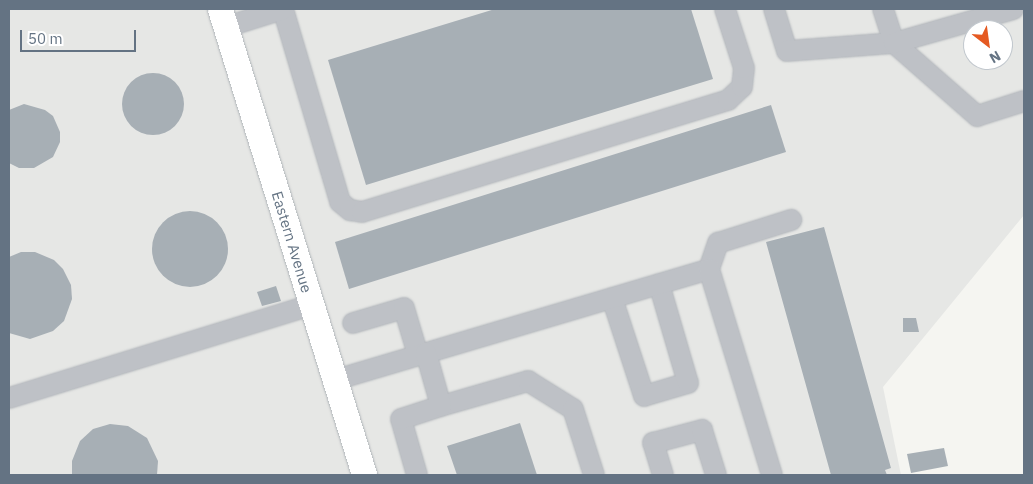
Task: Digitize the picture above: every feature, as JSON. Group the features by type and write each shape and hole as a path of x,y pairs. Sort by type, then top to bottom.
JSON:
{"main road":[{"name":"Eastern Avenue","path":"223,18 364,475"}],"lane":[{"path":"223,18 283,9 340,202 350,210 362,212 728,100 742,86 744,68 725,9"},
{"path":"774,9 788,51 894,43 1013,9"},
{"path":"883,9 894,43 978,116 1024,101"},
{"path":"772,475 709,269 718,243 791,220"},
{"path":"335,380 709,269"},
{"path":"612,298 644,396 688,383 659,284"},
{"path":"9,398 312,305"},
{"path":"353,323 404,308 441,406"},
{"path":"417,475 400,419 528,381 573,409 594,475"},
{"path":"663,475 653,443 702,430 716,475"}],"shaded area":[{"path":"9,9 1024,9 1024,215 883,387 901,475 9,475"}],"building":[{"path":"495,9 691,9 713,79 366,185 328,60"},
{"path":"147,73 159,73 175,82 182,92 184,104 182,116 175,126 159,135 147,135 136,130 127,121 122,110 122,98 127,87 136,78"},
{"path":"24,104 45,110 53,116 60,132 60,142 53,157 34,168 19,168 9,163 9,110"},
{"path":"771,105 786,152 349,289 335,242"},
{"path":"183,211 197,211 211,217 222,228 228,242 225,264 217,276 197,287 183,287 169,281 158,270 152,256 152,242 158,228 169,217"},
{"path":"824,227 891,468 885,470 887,475 831,475 766,242"},
{"path":"21,252 35,252 54,260 63,269 71,285 72,299 64,321 53,331 30,339 9,333 9,257"},
{"path":"276,286 281,301 262,306 257,292"},
{"path":"903,318 916,318 919,332 903,332"},
{"path":"520,423 537,475 457,475 447,446"},
{"path":"110,424 128,426 147,438 158,461 157,475 72,475 72,461 80,441 93,429"},
{"path":"944,448 948,466 911,473 907,454"}]}
